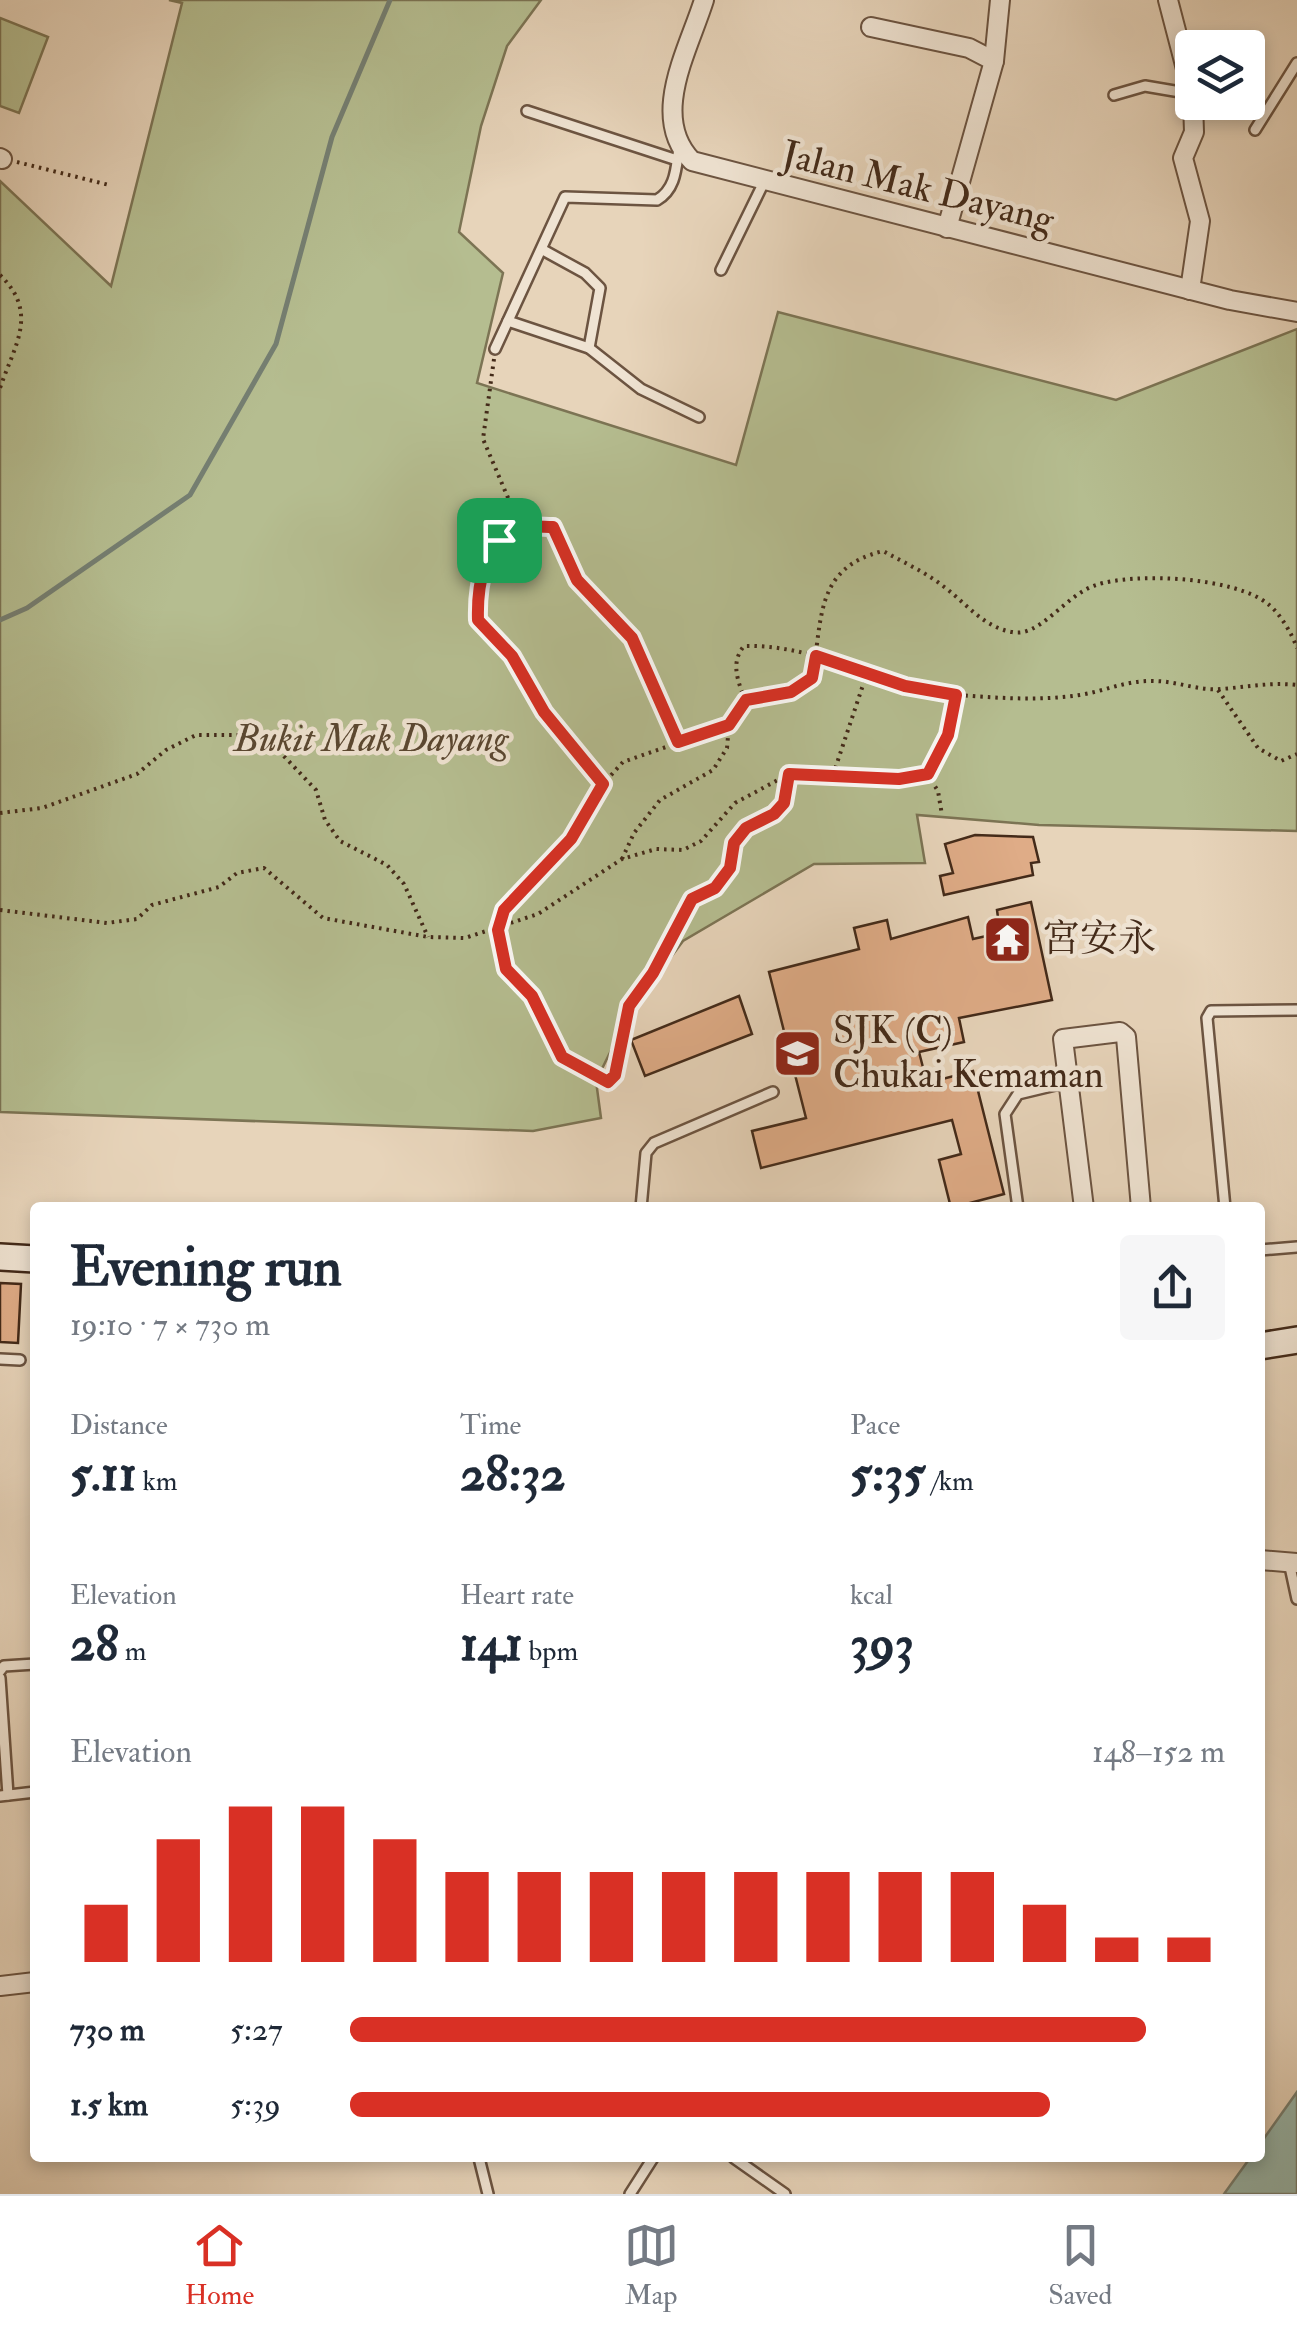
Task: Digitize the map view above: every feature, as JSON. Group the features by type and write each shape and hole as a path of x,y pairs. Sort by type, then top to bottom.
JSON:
{"main road":[{"path":"0,1257 30,1259"},
{"path":"1265,1347 1297,1340"},
{"path":"1265,1349 1297,1354"}],"street":[{"path":"678,154 670,108 704,0"},
{"path":"947,228 994,61 1000,0"},
{"path":"1168,0 1176,30"},
{"path":"871,26 969,48 994,61"},
{"path":"1190,290 1200,221 1184,158 1194,132 1194,120"},
{"name":"Jalan Mak Dayang","path":"678,154 692,162 764,182 1190,290 1297,312"},
{"path":"1083,1202 1063,1039 1120,1032 1126,1037 1140,1202"},
{"path":"1265,1560 1293,1562"},
{"path":"0,1986 30,1983"}],"lane":[{"path":"1255,130 1297,63"},
{"path":"1114,95 1146,86 1175,90"},
{"path":"495,349 544,250 565,197 576,194 656,200 674,182 678,154 527,110"},
{"path":"722,270 764,182"},
{"path":"544,250 585,273 600,288 589,348"},
{"path":"508,321 589,348 641,389 699,417"},
{"path":"1224,1202 1207,1018 1211,1012 1297,1010"},
{"path":"1017,1202 1006,1114 1018,1094 1068,1082"},
{"path":"642,1202 646,1154 654,1143 772,1092"},
{"path":"1265,1250 1297,1247"},
{"path":"0,1360 20,1360"},
{"path":"1293,1562 1297,1599"},
{"path":"30,1664 4,1666 0,1674 4,1796 30,1793"},
{"path":"479,2162 488,2194"},
{"path":"630,2194 650,2162"},
{"path":"740,2162 785,2194"}],"path":[{"path":"1,158 109,185"},
{"path":"0,274 14,288 25,317 0,388"},
{"path":"495,349 483,439 520,528"},
{"path":"603,784 544,712 512,656 478,620 477,586 499,540 520,528 553,527 577,580 632,638 678,742"},
{"path":"622,859 634,833 660,800 713,770 727,748 729,725 746,700 791,692 812,678 816,626 833,581 854,558 884,551 941,584 983,621 1016,634 1044,625 1067,598 1098,584 1154,579 1237,587 1269,604 1297,648"},
{"path":"746,700 736,678 737,656 744,646 790,648 905,686 956,695 1055,698 1120,683 1154,680 1218,690 1279,683 1297,685"},
{"path":"833,775 867,672"},
{"path":"1218,690 1258,748 1281,761 1297,754"},
{"path":"928,774 948,735 956,695"},
{"path":"729,725 624,762 603,784 571,839 504,910 498,930 506,969 532,996 562,1057 608,1082 615,1075 629,1006 653,973 684,910 730,868 734,843 746,828 774,814 784,803 789,774"},
{"path":"0,813 42,808 136,774 166,750 196,735 241,734 280,752 316,790 325,820 340,841 387,865 404,884 428,937"},
{"path":"0,910 107,923 137,919 152,905 219,887 237,873 264,868 323,918 428,937 465,938 538,914 622,859 656,849 682,850 702,841 735,803 789,774 899,779 928,774"},
{"path":"928,774 938,791 942,815"}],"green space":[{"name":"Bukit Mak Dayang","path":"169,0 541,0 507,46 481,126 459,232 503,273 477,383 736,465 778,312 1116,400 1297,329 1297,831 1039,825 917,815 925,863 814,864 683,941 630,1012 596,1081 601,1118 533,1131 0,1112 0,181 111,286 182,3"},
{"path":"0,18 48,37 19,113 0,106"}],"water":[{"path":"1297,2092 1297,2194 1224,2194 1247,2162 1265,2162 1265,2137"}],"building":[{"path":"975,835 1033,837 1039,862 1031,863 1033,875 944,895 940,876 953,873 945,844"},
{"path":"1031,902 1052,1000 959,1018 964,1042 919,1052 927,1083 973,1071 1004,1194 974,1202 950,1202 939,1160 961,1154 952,1120 761,1168 752,1131 806,1118 769,972 859,949 854,928 887,920 891,939 968,917 973,939 1000,933 997,910"},
{"path":"739,996 752,1034 645,1076 631,1040"},
{"path":"0,1283 21,1284 18,1343 0,1342"}],"waterway":[{"path":"0,620 27,608 190,495 276,344 332,137 390,0"}],"place":[{"name":"宮安永","path":"1007,939"},
{"name":"SJK (C) Chukai Kemaman","path":"798,1053"}],"route":[{"path":"553,527 569,554 577,580 632,638 678,742 729,725 746,700 767,700 791,692 812,678 816,656 905,686 956,695 948,735 928,774 899,779 789,774 784,803 774,814 746,828 734,843 730,868 715,888 692,899 684,910 672,940 623,1018 615,1075 608,1082 598,1080 562,1057 532,996 506,969 500,951 498,930 504,910 571,839 603,784 544,712 512,656 486,634 478,620 477,586 499,540 520,528 553,527"}]}
